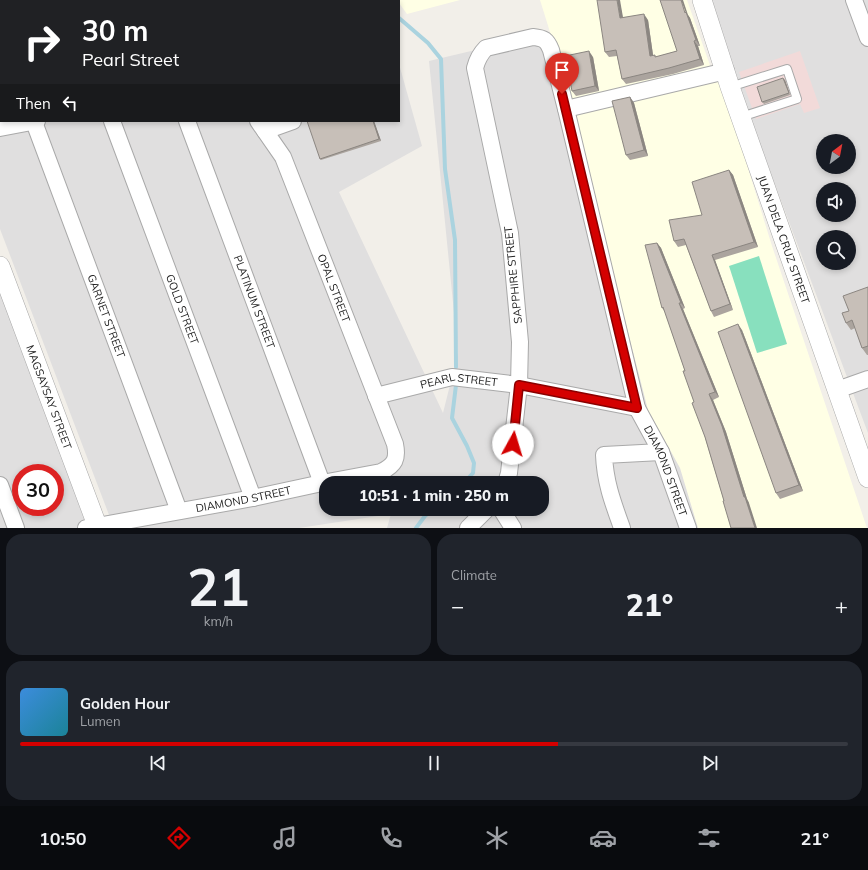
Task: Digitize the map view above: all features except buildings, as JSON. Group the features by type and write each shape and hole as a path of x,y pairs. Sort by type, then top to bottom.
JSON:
{"street":[{"name":"JUAN DELA CRUZ STREET","path":"702,0 741,117 868,477"},
{"path":"854,0 868,38"},
{"name":"SAPPHIRE STREET","path":"509,476 519,385 520,342 510,233 475,68 478,57 486,48 533,37 541,38 548,42"},
{"name":"DIAMOND STREET","path":"548,42 566,109 637,408 661,452 688,528"},
{"path":"566,109 728,79"},
{"path":"0,128 31,122"},
{"name":"GARNET STREET","path":"36,122 179,511"},
{"name":"GOLD STREET","path":"112,122 252,498"},
{"name":"PLATINUM STREET","path":"187,122 319,476"},
{"path":"262,126 287,122"},
{"name":"OPAL STREET","path":"262,126 283,157 395,444 397,453 395,460"},
{"name":"MAGSAYSAY STREET","path":"0,266 94,527"},
{"name":"PEARL STREET","path":"376,396 452,377 519,385 637,408"},
{"path":"838,390 868,379"},
{"path":"622,528 607,485 604,469 604,455 661,452"},
{"name":"DIAMOND STREET","path":"360,476 381,472 390,468 395,460"},
{"name":"DIAMOND STREET","path":"94,527 252,498 319,484"},
{"path":"0,485 16,528"},
{"path":"468,528 480,516"},
{"path":"505,516 513,528"}],"lane":[{"path":"728,79 787,69 797,99 741,117"}],"shaded area":[{"path":"400,0 460,0 407,14 400,4"},
{"path":"540,0 687,0 712,71 573,106"},
{"path":"706,0 868,0 868,433"},
{"path":"577,26 728,528 387,528 390,516 549,516 549,476 319,476 319,516 378,516 299,528 114,528 0,229 0,122 400,122 400,68 422,146 339,192 443,413 458,353 429,61"},
{"path":"800,51 820,108 804,113 800,104 756,119 739,72"},
{"path":"721,81 772,246 867,528 698,528 680,468 648,410 572,114"},
{"path":"0,292 90,528 0,528"}],"green space":[{"path":"759,256 787,344 757,353 729,266"}],"waterway":[{"path":"400,19 428,43 441,59 445,169 455,240 456,367"},
{"path":"456,385 452,418 474,463 473,473 470,476"},
{"path":"416,528 425,516"}],"route":[{"path":"513,444 519,385 637,408 562,94"}]}
